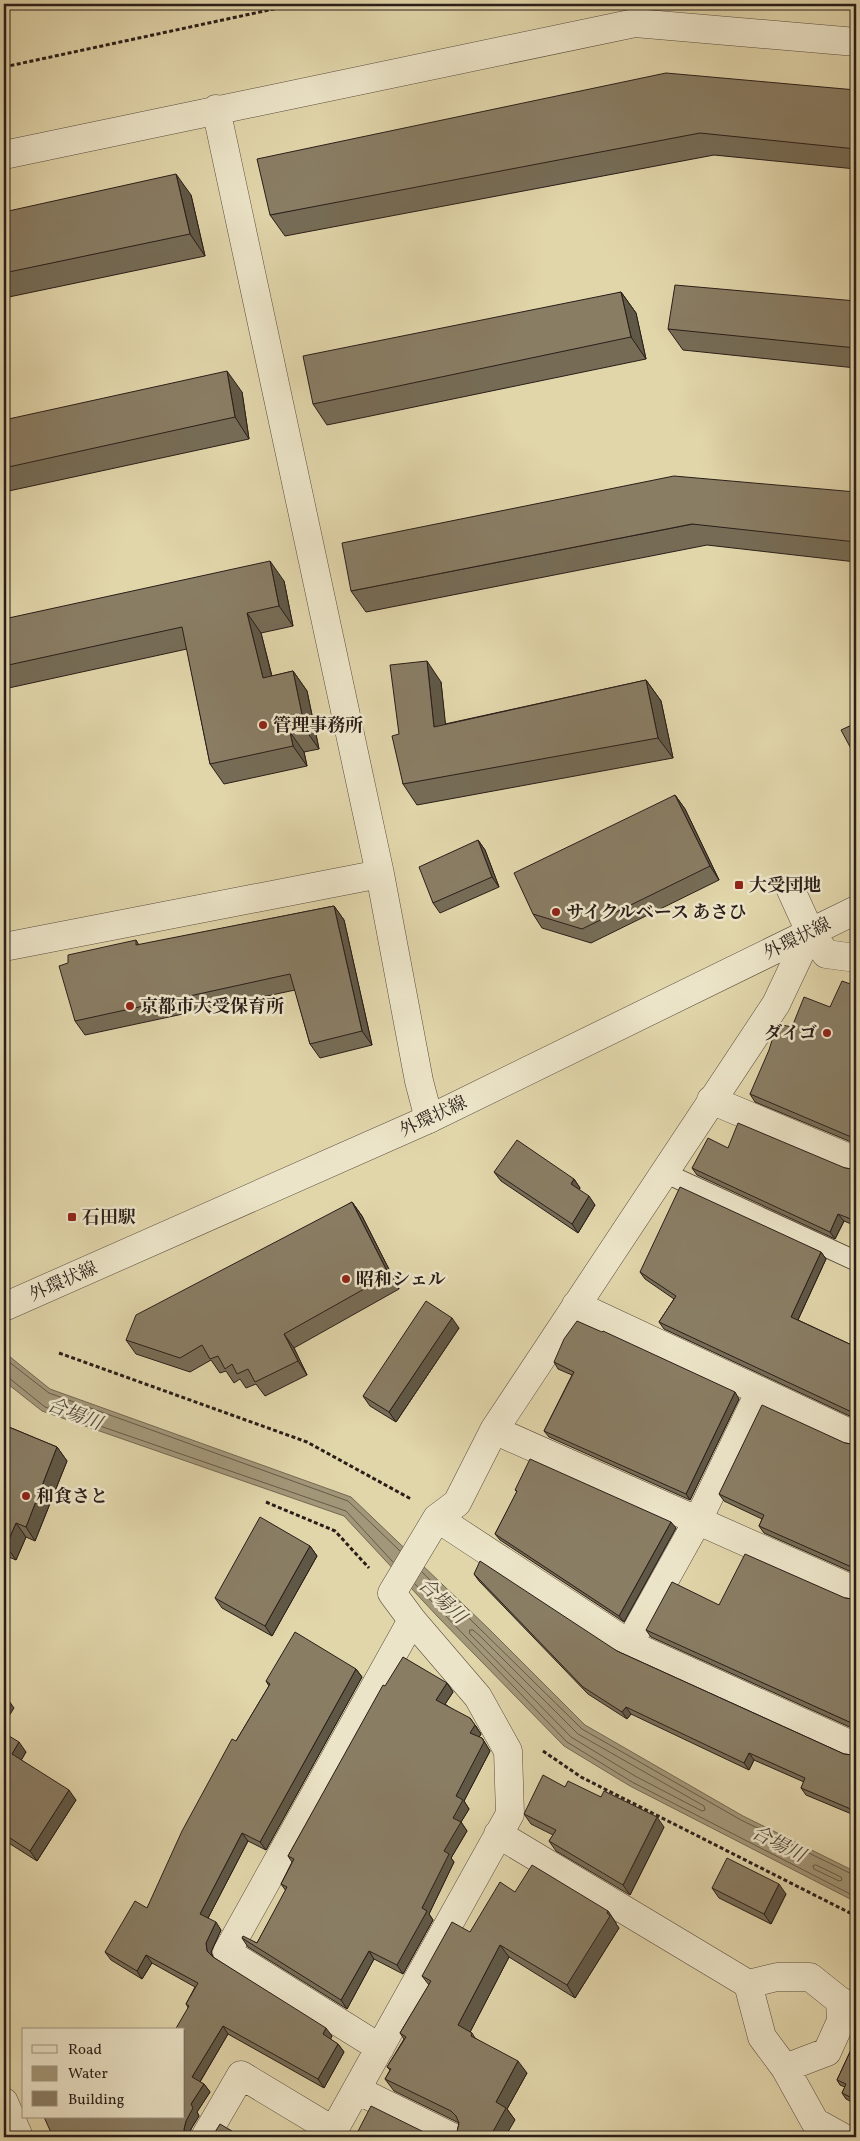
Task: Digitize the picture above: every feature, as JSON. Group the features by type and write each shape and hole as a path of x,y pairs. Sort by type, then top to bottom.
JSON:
{"street":[{"path":"4,155 216,109 635,23 856,42"},
{"path":"216,109 380,874 419,1081 429,1119"},
{"path":"4,947 380,874"},
{"path":"791,890 810,932 826,954 856,958"},
{"name":"外環状線","path":"4,1307 429,1119 856,910"},
{"path":"205,2137 241,2075 332,2134 510,1814 508,1751 478,1697 412,1620 395,1586 433,1525 457,1503 494,1430 776,1004 810,932"},
{"path":"711,1100 856,1161"},
{"path":"576,1305 856,1436"},
{"path":"628,1644 698,1520 760,1391"},
{"path":"494,1430 856,1591"},
{"path":"433,1525 628,1644 856,1747"},
{"path":"380,2048 227,1952 412,1620"},
{"path":"498,1834 748,1984 762,2037 785,2068 809,2130 842,2137"},
{"path":"748,1984 777,1977 810,1977 848,2004 827,2052 785,2068"},
{"path":"357,2090 452,2137"},
{"path":"4,2102 19,2137"}],"lane":[{"path":"663,1172 856,1261"}],"path":[{"path":"4,67 194,24 297,4"},
{"path":"59,1353 307,1442 415,1501 433,1525"},
{"path":"266,1502 335,1532 395,1586"},
{"path":"540,1749 581,1778 856,1916"}],"water":[{"name":"合場川","path":"4,1352 50,1389 351,1497 489,1629 585,1725 743,1816 856,1872 856,1902 630,1786 564,1746 438,1617 344,1516 42,1411 4,1381"}],"building":[{"path":"666,73 856,90 856,149 700,133 270,215 257,159"},
{"path":"176,174 190,234 4,273 4,212"},
{"path":"675,285 856,301 856,348 668,329"},
{"path":"621,292 631,337 313,404 303,356"},
{"path":"227,371 235,417 4,468 4,420"},
{"path":"674,476 856,492 856,542 692,524 351,591 342,543"},
{"path":"270,561 279,606 247,613 263,678 293,671 305,729 290,732 293,746 210,764 182,627 4,666 4,619"},
{"path":"427,661 434,727 646,680 658,738 403,784 392,736 399,734 390,665"},
{"path":"856,723 856,758 841,730"},
{"path":"675,795 710,866 582,929 533,914 514,873"},
{"path":"478,840 492,877 433,903 419,867"},
{"path":"334,906 362,1031 310,1044 290,974 75,1021 59,966 68,963 68,955 136,940 136,945"},
{"path":"842,981 856,986 856,1139 750,1094 769,1050 777,1024 792,1027 804,997 830,1007"},
{"path":"738,1123 845,1168 856,1168 856,1221 838,1214 830,1232 692,1168 708,1138 728,1148"},
{"path":"517,1140 574,1179 571,1184 589,1196 572,1224 494,1172"},
{"path":"680,1187 821,1252 791,1317 856,1347 856,1414 659,1322 676,1296 640,1272"},
{"path":"352,1202 389,1275 284,1334 298,1361 255,1382 248,1369 237,1374 232,1364 225,1369 218,1356 210,1359 202,1345 180,1358 126,1340 136,1315"},
{"path":"426,1301 452,1318 389,1412 363,1396"},
{"path":"577,1321 603,1331 735,1392 686,1494 544,1431 574,1372 554,1362 564,1339"},
{"path":"762,1405 845,1443 856,1443 856,1569 759,1526 764,1515 719,1494"},
{"name":"和食さと","path":"4,1425 57,1447 26,1527 16,1523 6,1546 4,1545"},
{"path":"530,1459 671,1522 619,1616 495,1534 517,1491 515,1490"},
{"path":"260,1517 310,1546 265,1626 215,1598"},
{"path":"745,1554 845,1598 856,1598 856,1725 646,1630 672,1582 719,1605"},
{"path":"480,1561 617,1651 844,1754 856,1754 856,1814 852,1812 853,1810 801,1788 805,1778 749,1753 744,1763 626,1707 622,1712 583,1687 474,1574"},
{"path":"295,1632 356,1669 260,1842 242,1833 200,1914 216,1922 206,1943 207,1951 213,1957 326,2028 323,2034 338,2044 318,2079 223,2026 192,2077 204,2084 191,2104 193,2108 184,2129 185,2136 187,2137 53,2137 44,2118 185,2118 185,2028 176,2028 189,2006 186,2004 198,1983 146,1955 137,1971 105,1952 135,1901 147,1908 182,1831 232,1739 236,1741 270,1684 266,1681"},
{"path":"403,1657 447,1683 436,1700 470,1718 475,1725 470,1733 482,1738 484,1742 456,1796 463,1800 453,1818 461,1822 444,1851 449,1854 422,1908 427,1911 397,1965 369,1951 341,2000 242,1938 243,1936 257,1943 287,1887 281,1884 294,1859 288,1856 383,1685 385,1686"},
{"path":"4,1733 19,1742 12,1754 69,1790 30,1851 4,1834"},
{"path":"543,1775 565,1787 568,1781 601,1797 604,1791 657,1817 623,1885 549,1841 556,1830 524,1814"},
{"path":"727,1858 779,1884 764,1914 712,1888"},
{"path":"532,1865 608,1911 607,1913 610,1916 567,1985 500,1945 458,2025 472,2033 471,2036 518,2061 496,2102 506,2108 490,2137 453,2137 457,2132 459,2123 456,2116 451,2111 385,2079 391,2069 387,2067 406,2037 400,2033 431,1981 422,1976 452,1922 470,1932 500,1882 515,1892"},
{"path":"856,2039 856,2100 842,2093 846,2084 837,2080"},
{"path":"371,2106 434,2137 355,2137"},
{"path":"220,2124 242,2137 212,2137"}],"place":[{"name":"管理事務所","path":"263,725"},
{"name":"大受団地","path":"739,885"},
{"name":"サイクルベース あさひ","path":"556,912"},
{"name":"京都市大受保育所","path":"130,1006"},
{"name":"ダイゴ","path":"827,1033"},
{"name":"石田駅","path":"72,1217"},
{"name":"昭和シェル","path":"346,1279"},
{"name":"和食さと","path":"26,1496"}]}
